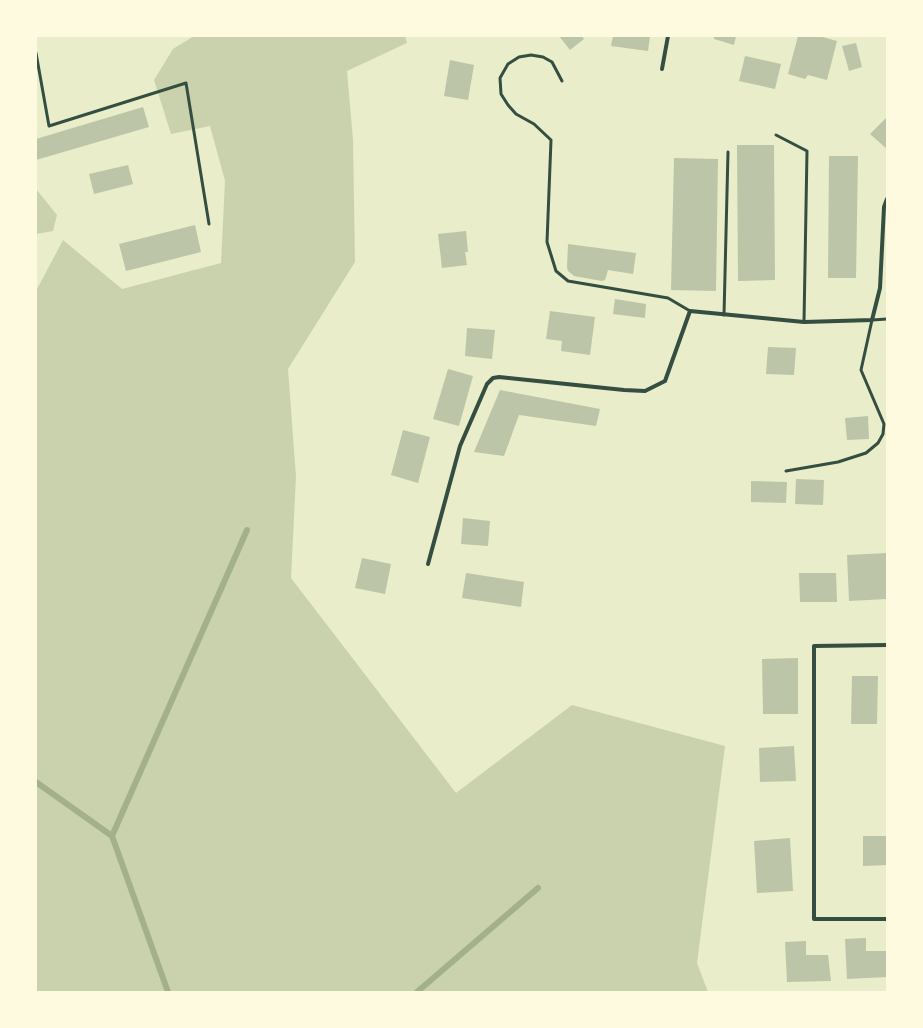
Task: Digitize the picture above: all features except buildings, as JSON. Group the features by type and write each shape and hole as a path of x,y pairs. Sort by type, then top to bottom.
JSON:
{"street":[{"path":"662,69 668,36"},
{"path":"428,564 460,446 487,384 493,378 646,391 665,381 690,312 804,322 872,320 880,288 884,207 887,199"},
{"path":"887,645 814,646 814,919 887,919"}],"lane":[{"path":"36,53 49,126 186,83 209,224"},
{"path":"562,81 552,62 543,57 531,55 519,56 508,64 500,78 501,94 508,105 516,114 534,124 551,140 547,242 556,271 568,282 668,298 690,312"},
{"path":"776,135 807,151 804,322"},
{"path":"724,315 728,152"},
{"path":"786,471 838,462 866,453 878,443 883,434 884,424 861,370 872,320 887,319"}],"green space":[{"path":"194,36 405,36 407,43 347,71 353,140 355,262 288,369 296,477 291,578 456,793 572,705 725,746 697,963 708,992 36,992 36,291 63,240 122,289 221,263 225,181 210,126 171,134 154,80 173,49"},
{"path":"36,189 57,215 53,231 36,234"}],"waterway":[{"path":"112,836 247,530"},
{"path":"36,782 112,836 168,992"},
{"path":"417,992 538,888"}]}
